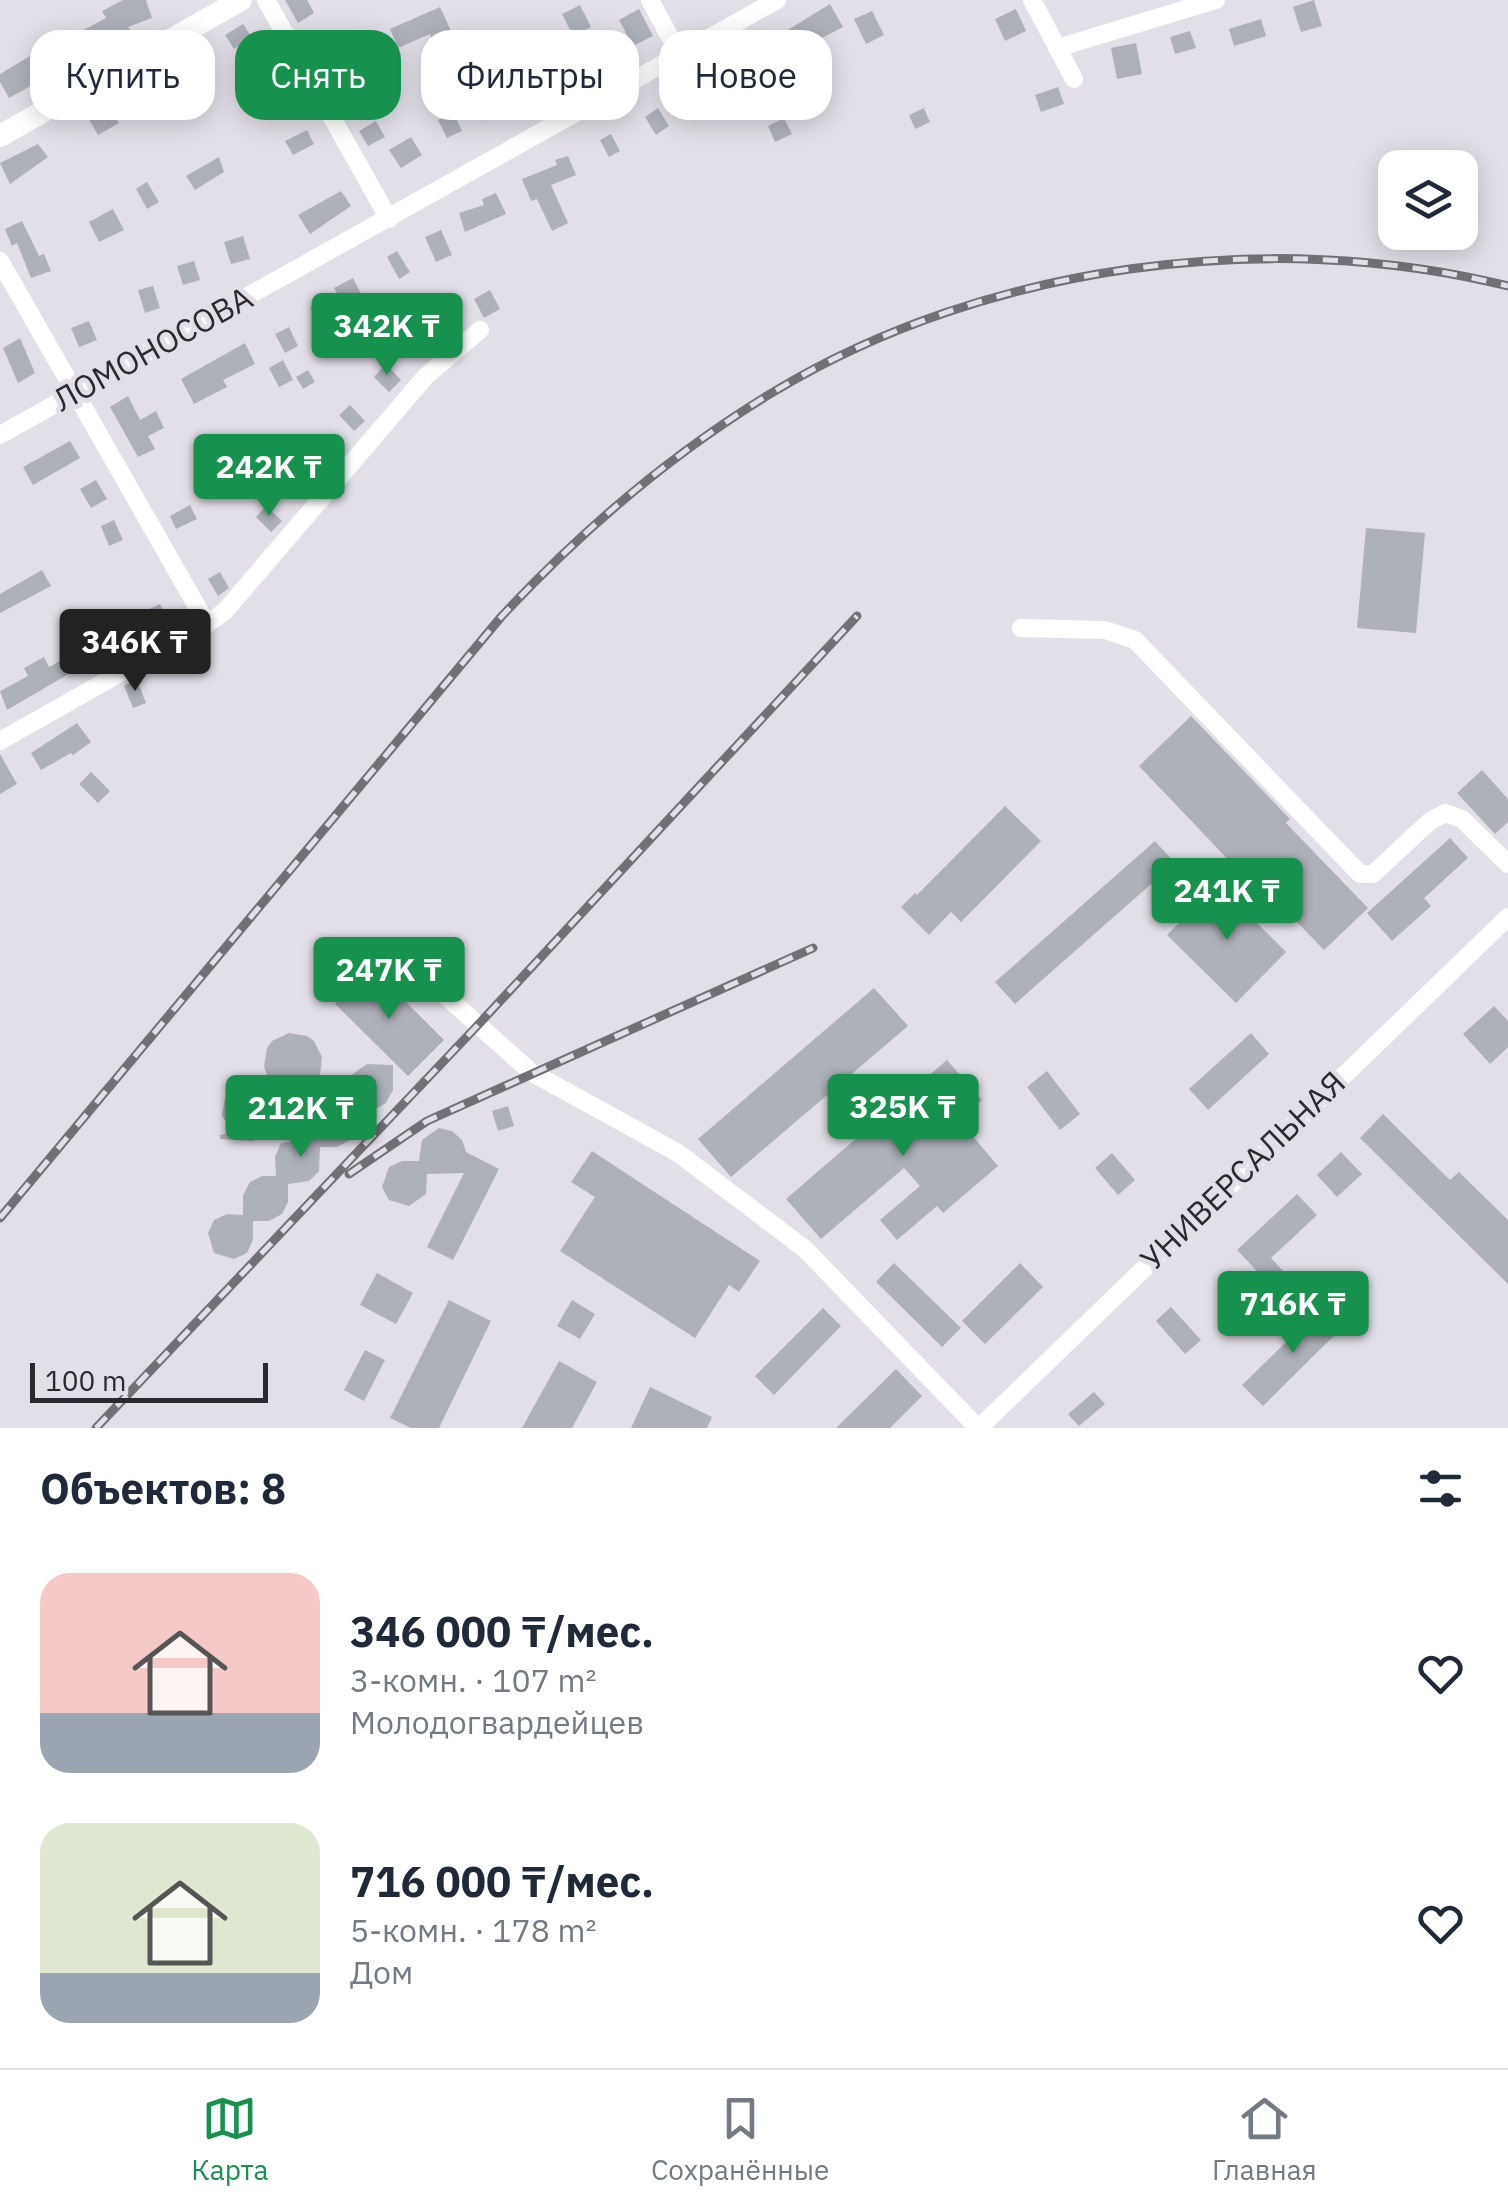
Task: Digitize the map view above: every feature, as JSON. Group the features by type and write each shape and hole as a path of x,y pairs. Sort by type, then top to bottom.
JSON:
{"main road":[{"path":"0,136 240,0"}],"street":[{"path":"266,0 389,219"},
{"path":"650,0 666,30"},
{"name":"ЛОМОНОСОВА","path":"723,30 777,0"},
{"path":"1032,0 1074,80"},
{"path":"1057,48 1216,0"},
{"name":"ЛОМОНОСОВА","path":"0,435 659,65"},
{"path":"0,261 207,624"},
{"path":"0,741 225,611 426,376 480,330"},
{"path":"1021,628 1105,630 1135,640 1360,874 1373,874 1429,822 1445,814 1462,819 1508,864"},
{"name":"УНИВЕРСАЛЬНАЯ","path":"978,1428 1508,916"},
{"path":"402,957 531,1072 678,1153 805,1249 978,1428"}],"building":[{"path":"123,0 146,0 152,18 128,27 130,30 84,30 106,18 102,11"},
{"path":"285,0 307,0 314,13 298,23"},
{"path":"1314,0 1322,26 1301,32 1293,7"},
{"path":"830,4 843,27 832,33 788,30"},
{"path":"580,5 591,27 570,30 562,14"},
{"path":"440,7 451,30 421,30 421,38 401,47 401,30 390,29"},
{"path":"639,9 653,36 639,43 639,30 624,30 619,20"},
{"path":"1016,9 1026,31 1005,41 995,19"},
{"path":"872,11 884,35 866,44 854,19"},
{"path":"1261,19 1266,36 1234,46 1229,29"},
{"path":"243,24 247,30 235,30 234,49 225,35"},
{"path":"1190,31 1196,48 1175,54 1170,37"},
{"path":"1136,43 1142,74 1117,79 1111,48"},
{"path":"30,56 30,86 9,98 0,74"},
{"path":"1058,87 1064,104 1041,112 1035,95"},
{"path":"658,108 659,120 665,120 669,126 656,135 645,117"},
{"path":"924,108 930,122 915,129 909,115"},
{"path":"89,120 117,120 119,123 98,135"},
{"path":"438,120 457,120 462,131 447,138"},
{"path":"785,120 792,134 775,142 768,126"},
{"path":"376,121 385,137 368,146 359,131"},
{"path":"307,130 314,144 293,155 285,141"},
{"path":"611,134 620,151 609,157 600,140"},
{"path":"411,137 422,155 401,168 389,150"},
{"path":"38,144 48,157 10,184 0,163"},
{"path":"568,156 576,175 551,185 568,223 552,231 537,199 531,201 522,179 557,165 555,160"},
{"path":"219,157 224,172 195,190 186,176"},
{"path":"147,182 159,202 147,209 136,189"},
{"path":"341,191 351,206 310,234 298,215"},
{"path":"496,193 506,214 465,232 459,213 484,205 482,199"},
{"path":"113,209 124,230 99,242 89,222"},
{"path":"22,221 51,271 31,278 17,243 12,246 5,229"},
{"path":"441,230 452,255 436,262 425,237"},
{"path":"243,236 250,259 231,264 224,242"},
{"path":"397,251 410,272 399,279 387,257"},
{"path":"194,261 200,280 183,285 177,266"},
{"path":"353,278 369,309 321,329 310,308 337,293 334,288"},
{"path":"153,286 160,308 145,313 138,290"},
{"path":"490,290 500,309 484,318 474,299"},
{"path":"89,321 97,340 79,347 71,328"},
{"path":"411,323 423,344 411,351 399,331"},
{"path":"289,327 298,346 285,353 275,334"},
{"path":"20,338 35,373 18,383 3,348"},
{"path":"245,343 255,364 223,380 227,387 194,404 181,379"},
{"path":"283,360 293,380 279,387 269,368"},
{"path":"386,364 401,380 389,392 374,377"},
{"path":"308,370 315,382 303,389 296,377"},
{"path":"128,396 140,420 156,411 164,428 148,436 155,449 138,457 110,407"},
{"path":"350,405 365,421 354,431 339,415"},
{"path":"326,435 344,453 335,464 316,445"},
{"path":"70,441 80,458 33,485 23,467"},
{"path":"296,468 312,485 303,494 287,478"},
{"path":"96,480 107,499 91,508 80,489"},
{"path":"190,505 197,519 176,529 170,516"},
{"path":"266,506 282,521 271,532 256,517"},
{"path":"114,520 123,540 109,546 101,526"},
{"path":"1366,528 1425,533 1416,633 1357,628"},
{"path":"42,570 51,586 0,613 0,594"},
{"path":"220,572 229,588 218,596 208,579"},
{"path":"160,604 168,621 156,627 147,610"},
{"path":"76,653 84,669 7,710 0,691 28,676 24,668 44,657 49,667"},
{"path":"136,678 146,703 133,708 124,686"},
{"path":"1191,716 1368,908 1324,950 1242,865 1237,869 1139,766"},
{"path":"77,723 91,742 41,770 31,753"},
{"path":"0,754 17,784 0,794"},
{"path":"1482,770 1508,799 1508,822 1495,834 1457,793"},
{"path":"91,772 110,791 98,803 79,784"},
{"path":"1005,806 1041,841 961,922 951,912 929,935 901,907"},
{"path":"1450,838 1468,858 1424,898 1431,906 1392,941 1367,913"},
{"path":"1155,841 1175,863 1015,1004 995,982"},
{"path":"1218,884 1286,952 1236,1003 1167,935"},
{"path":"371,967 444,1040 408,1076 335,1004"},
{"path":"874,988 908,1026 731,1177 698,1139"},
{"path":"1494,1006 1508,1021 1508,1047 1490,1064 1463,1034"},
{"path":"289,1033 314,1041 322,1057 320,1075 298,1091 273,1092 278,1111 262,1122 279,1117 268,1134 253,1138 254,1141 220,1139 220,1135 232,1132 222,1115 225,1098 238,1086 270,1084 264,1067 267,1048"},
{"path":"1251,1033 1269,1054 1208,1110 1189,1089"},
{"path":"947,1060 982,1100 959,1120 998,1166 943,1213 937,1206 897,1240 880,1220 920,1186 904,1168 821,1239 786,1199"},
{"path":"367,1064 393,1065 393,1090 386,1103 374,1110 356,1110 356,1128 350,1140 337,1147 320,1147 319,1171 309,1181 288,1184 288,1202 282,1214 269,1221 253,1221 253,1240 247,1253 234,1259 214,1253 208,1233 214,1220 227,1214 243,1215 243,1195 250,1182 262,1176 276,1176 275,1157 281,1143 311,1139 311,1121 320,1105 347,1102 350,1076"},
{"path":"1047,1071 1080,1114 1060,1130 1027,1087"},
{"path":"508,1106 514,1126 498,1131 492,1111"},
{"path":"1383,1114 1450,1180 1459,1172 1508,1220 1508,1284 1360,1138"},
{"path":"439,1128 452,1131 462,1140 466,1152 499,1169 453,1260 427,1247 464,1173 427,1174 426,1194 409,1206 389,1200 382,1187 389,1167 402,1161 419,1161 422,1140"},
{"path":"592,1151 760,1261 739,1292 729,1285 695,1338 560,1251 595,1197 571,1182"},
{"path":"1341,1152 1362,1174 1337,1197 1317,1175"},
{"path":"1112,1153 1135,1180 1118,1195 1095,1168"},
{"path":"1297,1194 1317,1215 1271,1258 1300,1289 1286,1302 1237,1250"},
{"path":"894,1263 961,1328 942,1347 876,1282"},
{"path":"1020,1263 1043,1287 985,1344 962,1321"},
{"path":"377,1273 413,1293 396,1324 360,1305"},
{"path":"449,1300 491,1321 439,1428 411,1428 390,1418"},
{"path":"572,1300 595,1314 580,1339 557,1326"},
{"path":"1324,1305 1344,1326 1263,1406 1242,1385"},
{"path":"1171,1307 1201,1340 1185,1354 1156,1321"},
{"path":"823,1308 841,1326 774,1395 755,1376"},
{"path":"365,1350 385,1360 364,1401 344,1390"},
{"path":"559,1361 597,1382 572,1428 522,1428"},
{"path":"896,1369 922,1396 890,1428 836,1428"},
{"path":"650,1387 712,1417 707,1428 631,1428"},
{"path":"1094,1392 1105,1404 1079,1426 1068,1414"}],"railway":[{"path":"0,1218 501,617 630,494 775,391 857,348 945,313 1037,286 1131,269 1227,260 1323,260 1417,268 1508,286"},
{"path":"96,1428 477,1026 857,616"},
{"path":"349,1174 427,1121 813,948"}]}
